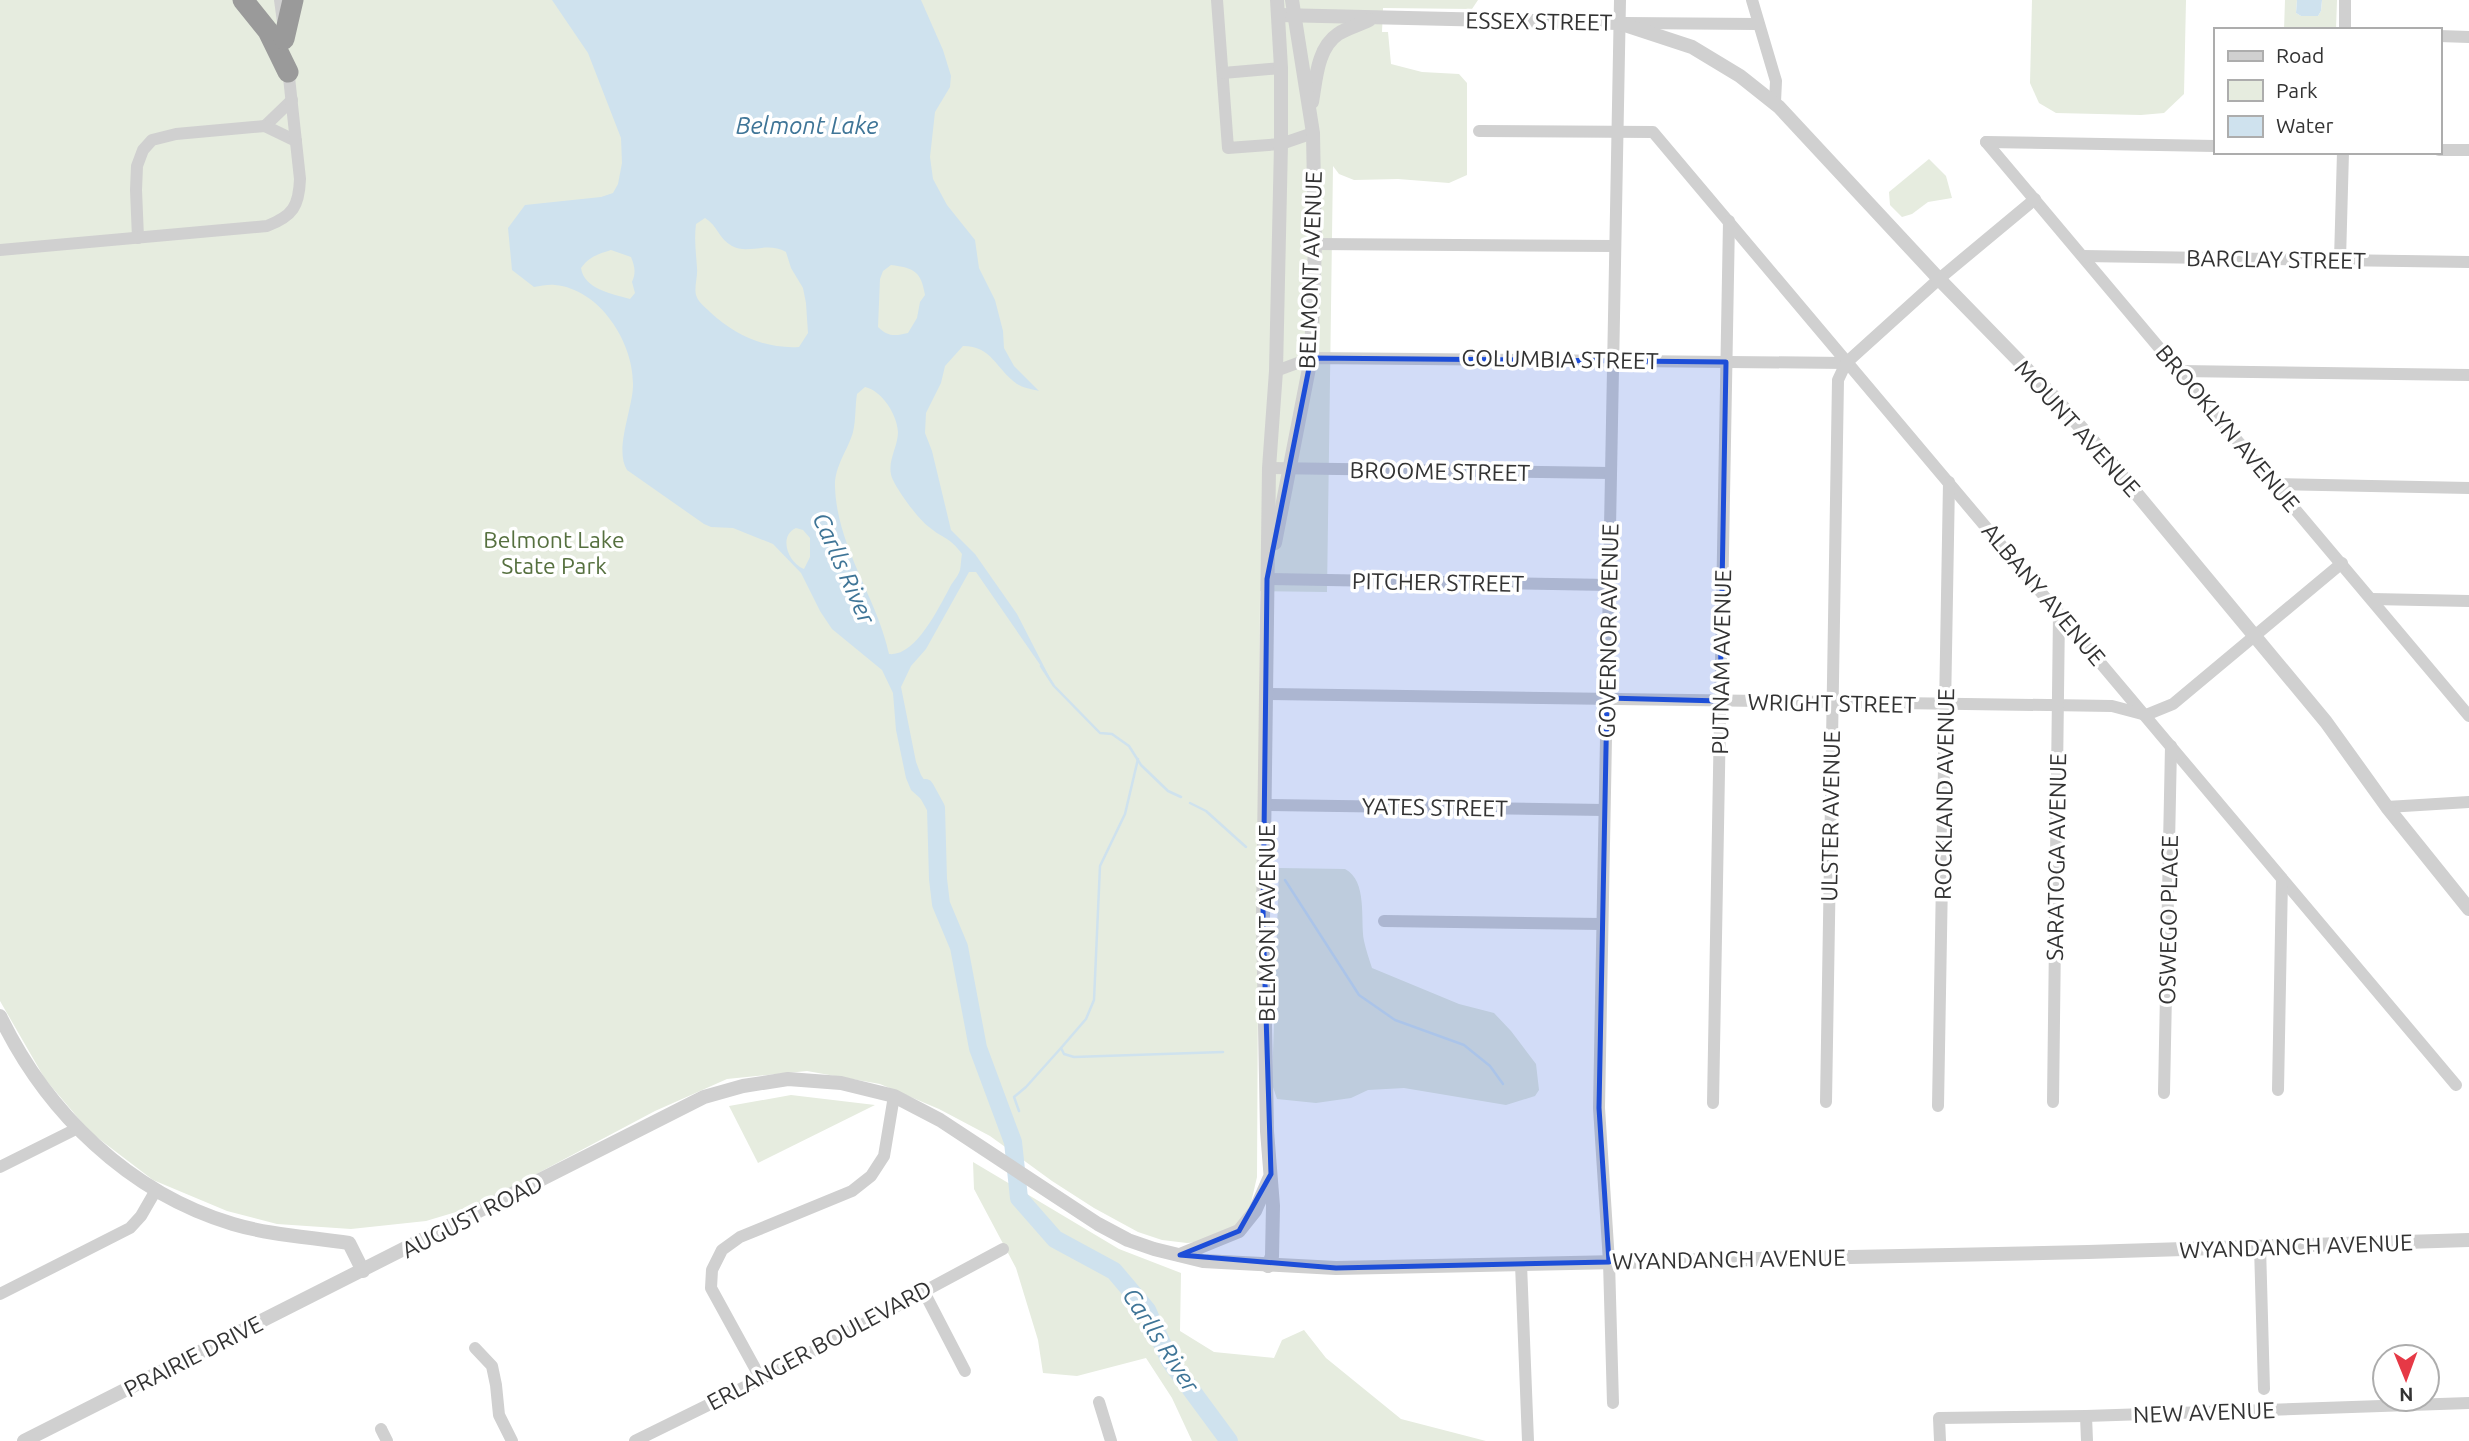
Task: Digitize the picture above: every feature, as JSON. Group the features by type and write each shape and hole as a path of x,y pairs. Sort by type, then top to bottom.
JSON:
{"highway":[{"path":"243,0 268,31 288,72"},
{"path":"285,40 293,0"}],"street":[{"path":"0,250 267,226 282,221 293,211 299,197 296,141 280,0"},
{"path":"1217,0 1228,148 1281,144 1313,133"},
{"name":"BELMONT AVENUE","path":"1268,579 1311,358 1315,244 1313,133 1302,65 1286,15 1277,0"},
{"name":"BELMONT AVENUE","path":"1268,1266 1272,1256 1271,1174 1267,1131 1263,920 1269,468 1276,371 1282,68 1286,15 1292,0"},
{"name":"GOVERNOR AVENUE","path":"1613,1403 1609,1262 1599,1108 1620,0"},
{"path":"1752,0 1776,81 1774,102"},
{"path":"2345,0 2345,28"},
{"name":"ESSEX STREET","path":"1286,15 1758,24"},
{"path":"1310,114 1318,66 1327,44 1344,30 1374,18"},
{"name":"MOUNT AVENUE","path":"1619,23 1692,47 1740,76 1774,102 1939,279 2052,395 2326,722 2387,807 2469,909"},
{"path":"2441,36 2469,37"},
{"path":"1223,73 1302,65"},
{"path":"265,126 292,100"},
{"path":"138,238 136,173 139,158 147,145 158,138 265,126 296,141"},
{"name":"ALBANY AVENUE","path":"1479,131 1653,132 2456,1086"},
{"name":"BROOKLYN AVENUE","path":"2214,146 1986,142 2469,716"},
{"path":"2441,150 2469,150"},
{"path":"2340,260 2343,154"},
{"path":"1846,363 1939,279 2035,200"},
{"name":"PUTNAM AVENUE","path":"1713,1103 1729,221"},
{"path":"1315,244 1615,246"},
{"name":"BARCLAY STREET","path":"2083,256 2469,262"},
{"name":"COLUMBIA STREET","path":"1276,371 1311,358 1846,363"},
{"name":"ULSTER AVENUE","path":"1826,1102 1839,380 1846,363"},
{"path":"2180,371 2469,375"},
{"name":"BROOME STREET","path":"1269,468 1611,473"},
{"name":"ROCKLAND AVENUE","path":"1938,1106 1949,482"},
{"path":"2275,484 2469,488"},
{"path":"2146,715 2173,704 2342,563"},
{"name":"PITCHER STREET","path":"1268,579 1609,585"},
{"path":"2372,599 2469,601"},
{"name":"SARATOGA AVENUE","path":"2053,1102 2059,612"},
{"name":"WRIGHT STREET","path":"1267,694 2112,706 2146,715"},
{"name":"OSWEGO PLACE","path":"2164,1093 2171,746"},
{"path":"2387,807 2469,802"},
{"name":"YATES STREET","path":"1265,805 1604,810"},
{"path":"2278,1090 2282,879"},
{"path":"1384,921 1602,924"},
{"path":"0,1016 33,1071 76,1129 114,1162 156,1190 232,1224 349,1243 363,1271"},
{"name":"AUGUST ROAD","path":"363,1271 704,1097 743,1086 788,1079 841,1083 894,1096 940,1120 1013,1167"},
{"path":"761,1379 711,1288 712,1270 722,1250 740,1237 852,1191 871,1176 884,1156 894,1096"},
{"path":"0,1167 76,1129"},
{"name":"WYANDANCH AVENUE","path":"1013,1167 1098,1224 1128,1240 1203,1261 1268,1266 1336,1268 1521,1264 2469,1240"},
{"path":"1180,1255 1239,1231 1255,1211 1271,1174"},
{"path":"0,1294 130,1228 141,1216 156,1190"},
{"path":"2260,1246 2264,1389"},
{"name":"ERLANGER BOULEVARD","path":"635,1441 761,1379 922,1290 1003,1249"},
{"path":"1521,1264 1528,1441"},
{"name":"PRAIRIE DRIVE","path":"24,1441 363,1271"},
{"path":"922,1290 965,1371"},
{"path":"475,1348 492,1366 499,1415 512,1441"},
{"path":"1099,1402 1111,1441"},
{"name":"NEW AVENUE","path":"1940,1441 1939,1418 2469,1404"},
{"path":"2086,1416 2087,1441"}],"highlighted area":[{"path":"1311,358 1726,362 1720,701 1607,698 1599,1108 1609,1262 1336,1268 1180,1255 1239,1231 1271,1174 1263,920 1267,579"}],"green space":[{"name":"Belmont Lake State Park","path":"0,0 1478,0 1472,9 1383,8 1382,32 1388,32 1391,64 1422,72 1459,74 1467,83 1467,175 1449,183 1398,179 1354,180 1339,174 1333,166 1327,592 1260,591 1257,1177 1250,1207 1234,1228 1208,1241 1187,1243 1162,1240 1138,1232 1052,1181 990,1136 939,1109 880,1084 807,1071 727,1079 655,1111 476,1206 426,1221 351,1229 277,1224 227,1211 153,1180 90,1132 45,1079 0,1001"},
{"path":"2032,0 2186,0 2184,94 2164,113 2141,115 2056,113 2039,103 2030,83"},
{"path":"2285,0 2297,0 2296,13 2301,16 2318,16 2322,0 2337,0 2336,28 2284,28"},
{"path":"1929,159 1946,176 1952,198 1928,202 1912,214 1902,217 1890,205 1889,192"},
{"path":"1279,868 1345,869 1352,875 1360,892 1364,941 1372,968 1459,1004 1494,1013 1536,1064 1539,1090 1535,1096 1506,1105 1404,1088 1368,1090 1351,1098 1316,1103 1277,1099 1272,1084"},
{"path":"791,1095 875,1105 758,1163 729,1106"},
{"path":"973,1162 1119,1249 1181,1273 1180,1331 1214,1352 1274,1358 1282,1340 1304,1330 1326,1358 1401,1419 1486,1441 1192,1441 1172,1398 1146,1358 1077,1376 1043,1373 1038,1340 1016,1268 974,1189"}],"water":[{"name":"Belmont Lake","path":"552,0 921,0 943,50 951,76 950,87 935,112 930,157 933,179 947,205 975,240 979,268 995,300 1003,331 1004,348 1014,366 1039,391 1017,384 981,350 963,346 945,366 941,383 926,413 925,433 932,451 951,530 975,554 1017,614 1052,682 976,572 969,572 926,649 911,666 901,687 916,762 941,807 931,808 911,790 896,730 893,693 882,670 832,629 801,573 773,544 733,528 704,524 627,470 622,452 632,394 632,369 621,336 600,307 571,289 553,285 534,287 512,270 508,228 525,205 601,197 613,193 618,184 622,163 621,138 588,53","holes":["705,218 728,243 738,248 772,248 786,252 791,268 803,288 806,303 808,333 799,347 774,346 751,339 730,327 700,302 696,292 696,224","611,250 631,257 635,293 630,299 600,290 587,281 581,268 594,256","891,265 911,269 919,276 925,295 908,333 892,335 878,327 880,279 883,271","865,387 877,393 888,404 898,432 890,468 893,480 919,518 962,554 959,573 932,619 917,640 899,653 889,654 837,509 835,480 855,423 857,394","796,528 803,530 810,538 810,557 804,569 790,556 787,537"]},
{"path":"2297,0 2322,0 2318,16 2301,16 2296,13"}],"waterway":[{"path":"1041,666 1054,686 1100,733 1112,734 1129,746 1141,765 1168,791 1181,797"},
{"path":"1138,759 1125,814 1100,866 1094,1000 1086,1019 1061,1048 1064,1054 1074,1057 1223,1052"},
{"name":"Carlls River","path":"925,788 936,808 941,904 959,947 978,1048 1013,1142 1019,1198 1055,1239 1114,1271 1147,1310 1170,1361 1229,1441"},
{"path":"1190,803 1206,811 1246,847"},
{"path":"1285,880 1359,995 1395,1020 1464,1045 1490,1066 1503,1084"},
{"path":"1019,1111 1014,1097 1061,1048"}]}
